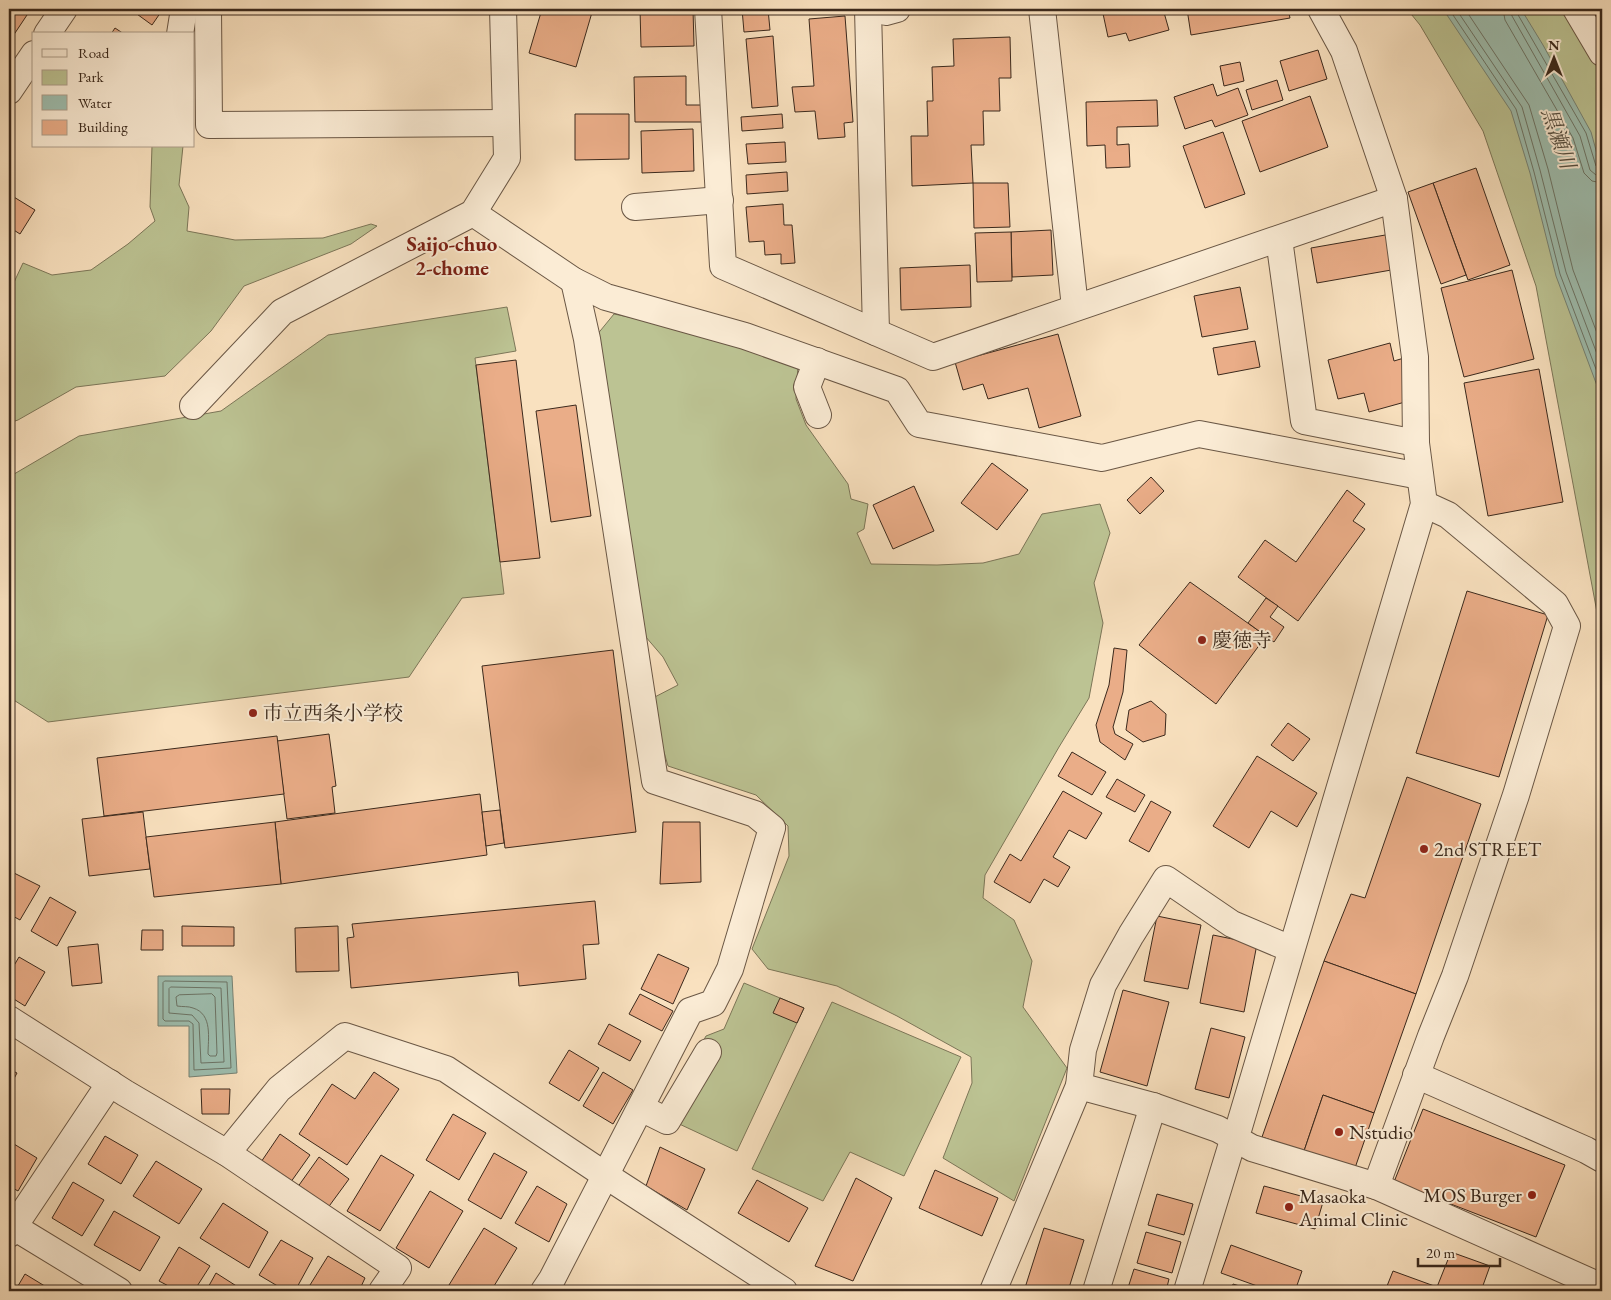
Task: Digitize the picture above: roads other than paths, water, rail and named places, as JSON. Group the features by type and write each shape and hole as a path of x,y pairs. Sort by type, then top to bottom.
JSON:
{"street":[{"path":"48,32 64,9"},
{"path":"180,32 184,9"},
{"path":"208,9 209,125 506,123"},
{"path":"193,406 282,312 474,213 507,158 503,9"},
{"path":"708,9 723,266 933,358 1076,307 1394,199"},
{"path":"868,9 876,332"},
{"path":"882,9 886,12 897,9"},
{"path":"1042,9 1076,307"},
{"path":"1187,1291 1241,1117 1424,504 1416,443 1415,357 1394,199 1344,51 1321,9"},
{"path":"1576,9 1602,53"},
{"path":"9,91 32,57"},
{"path":"635,207 720,200"},
{"path":"474,213 574,281 606,297 745,336 897,390 919,424 1102,458 1198,434 1420,476"},
{"path":"1279,239 1304,421 1416,443"},
{"path":"556,1287 605,1175 690,1011 713,1003 730,969 772,828 755,814 655,781 589,349 574,281"},
{"path":"816,361 808,387 818,415"},
{"path":"1376,1186 1416,1075 1455,976 1514,803 1567,626 1555,604 1448,515 1424,504"},
{"path":"993,1291 1079,1086 1083,1050 1103,985 1131,934 1166,879 1232,924 1291,949"},
{"path":"9,1019 110,1083 227,1153 398,1268 382,1291"},
{"path":"227,1153 279,1089 346,1036 446,1069 784,1291"},
{"path":"641,1108 667,1121 708,1052"},
{"path":"1416,1075 1586,1150 1602,1159"},
{"path":"110,1083 10,1228 118,1291"},
{"path":"1079,1086 1153,1106 1218,1129 1252,1148 1376,1186 1602,1287"},
{"path":"1096,1291 1153,1106"}],"water":[{"name":"黒瀬川","path":"1443,9 1521,9 1591,132 1602,172 1602,399 1556,276 1530,173 1511,111"},
{"path":"158,976 232,976 237,1073 189,1077 189,1026 158,1026"}],"place":[{"name":"慶徳寺","path":"1202,640"},
{"name":"市立西条小学校","path":"253,713"},
{"name":"2nd STREET","path":"1424,849"},
{"name":"Nstudio","path":"1339,1132"},
{"name":"MOS Burger","path":"1532,1195"},
{"name":"Masaoka Animal Clinic","path":"1289,1207"}],"district":[{"name":"Saijo-chuo 2-chome","path":"452,255"}]}
